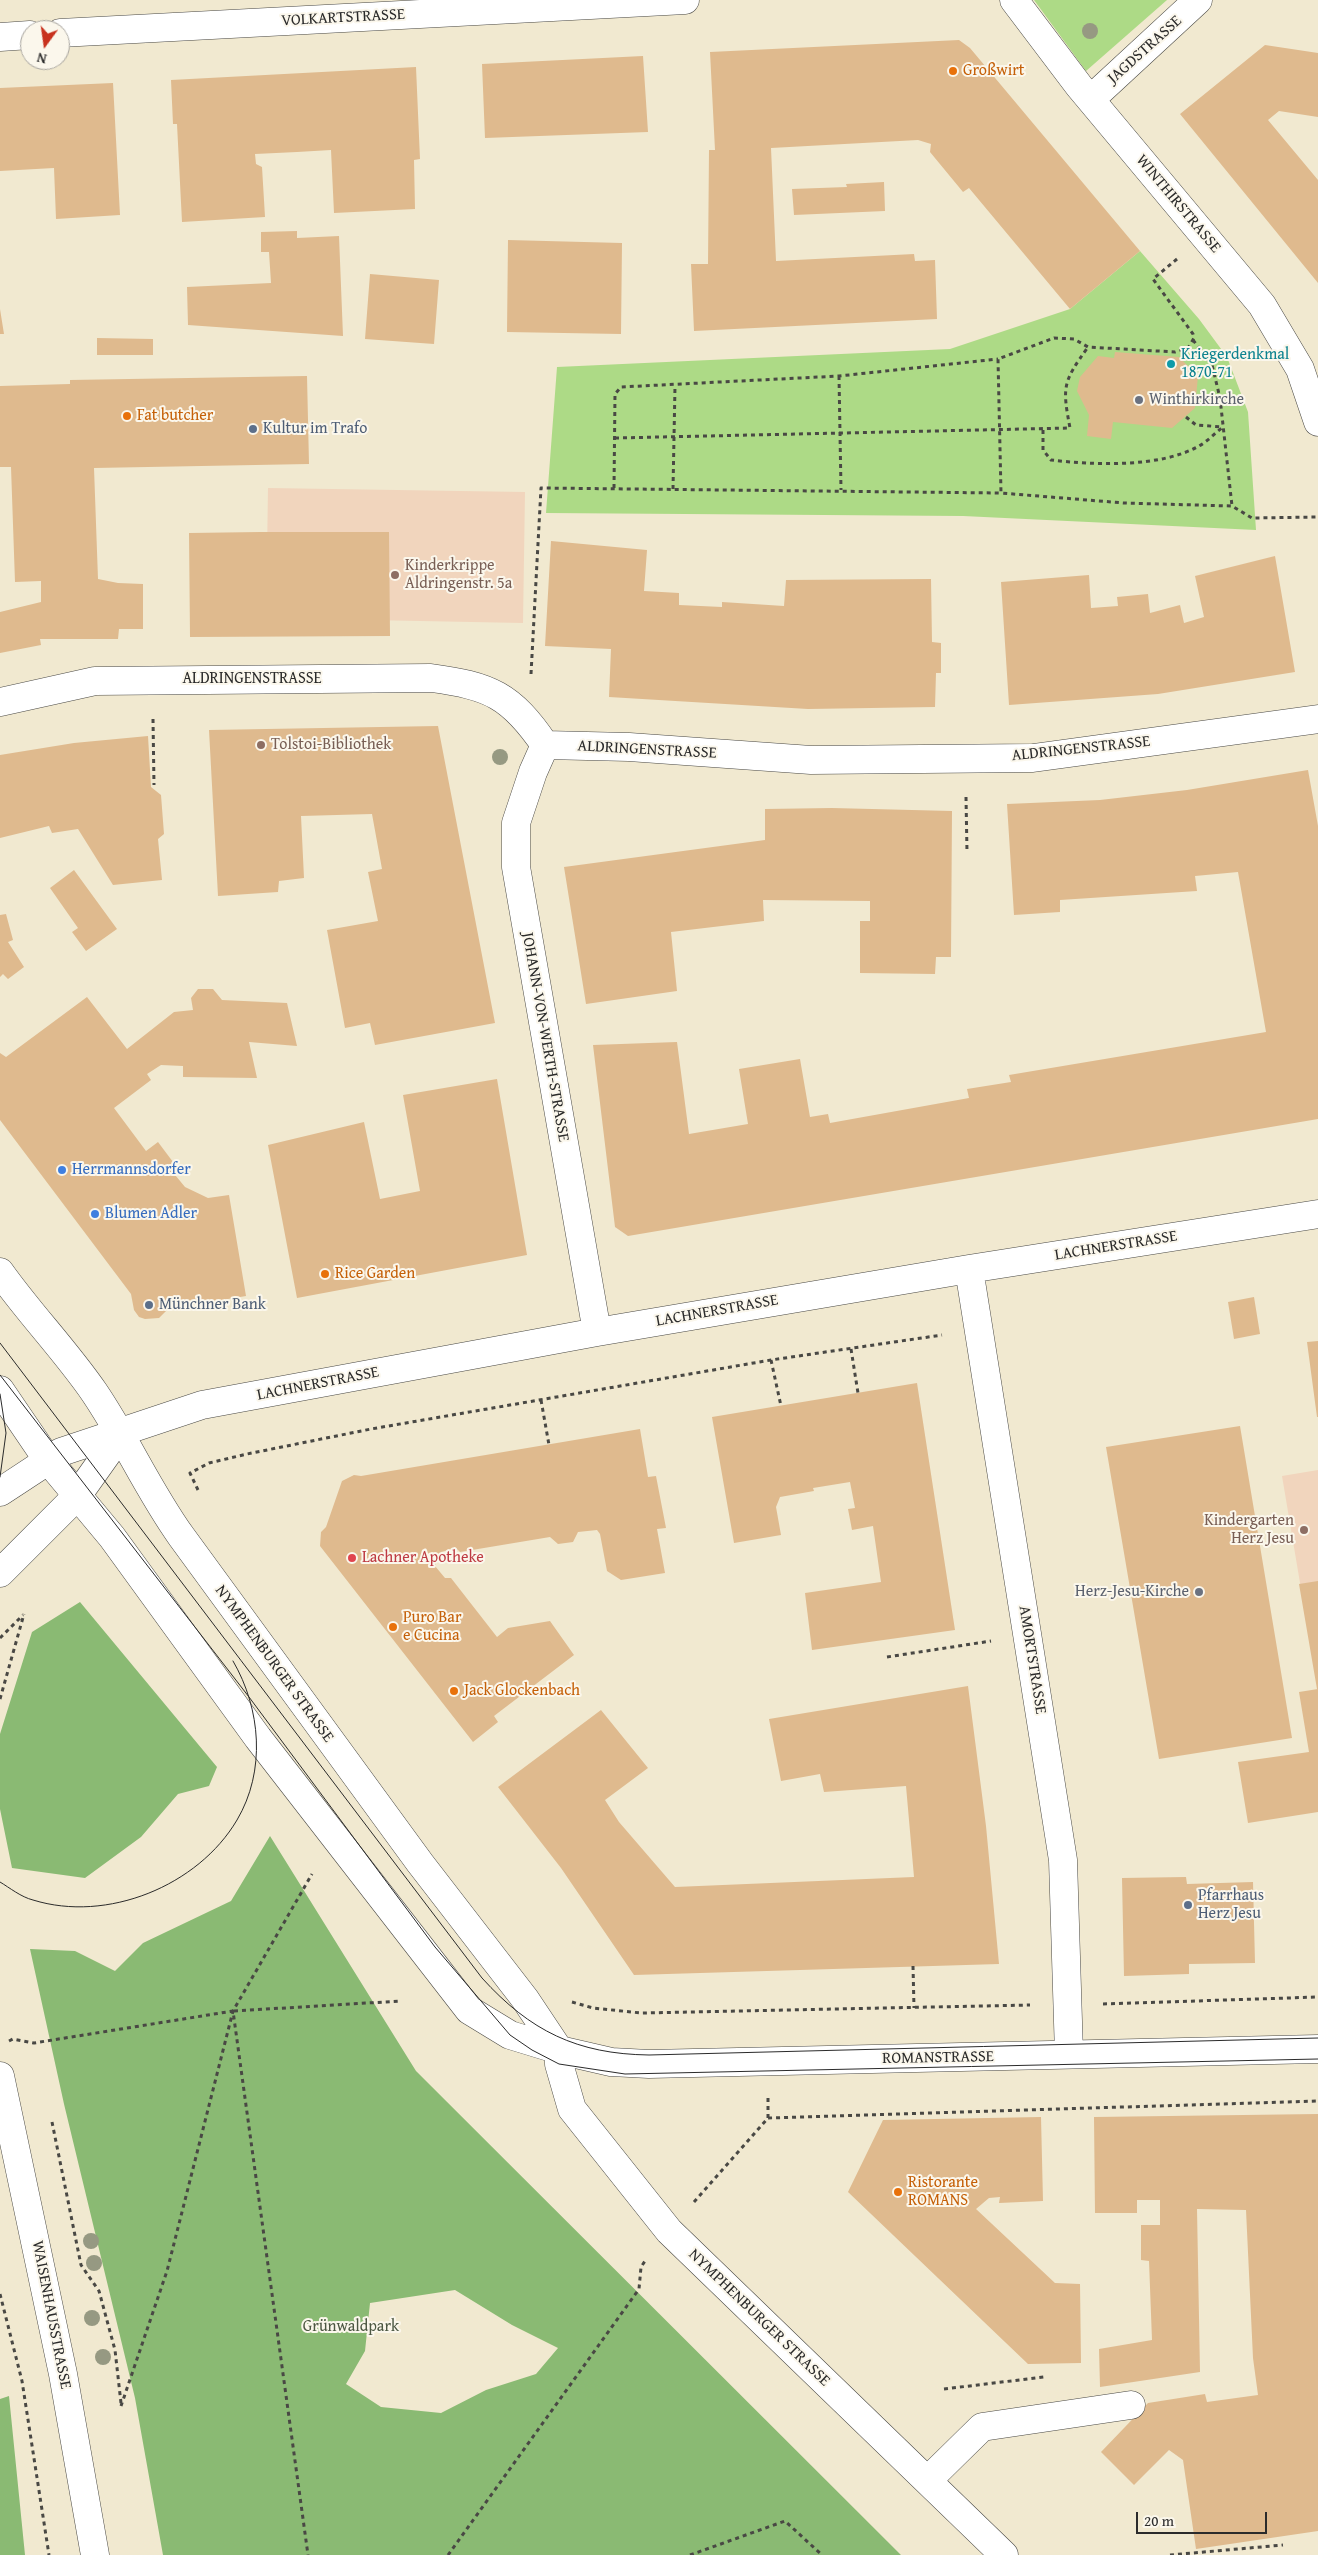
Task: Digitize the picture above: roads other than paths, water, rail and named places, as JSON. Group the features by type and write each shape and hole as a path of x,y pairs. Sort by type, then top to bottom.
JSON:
{"street":[{"name":"VOLKARTSTRASSE","path":"70,32 686,0"},
{"name":"WINTHIRSTRASSE","path":"1014,0 1091,99 1262,305 1300,370 1318,422"},
{"name":"JAGDSTRASSE","path":"1091,99 1198,0"},
{"path":"0,37 20,36"},
{"name":"ALDRINGENSTRASSE","path":"0,702 95,681 431,678 460,682 494,694 516,707 545,745 629,748 811,760 1033,758 1318,719"},
{"name":"JOHANN-VON-WERTH-STRASSE","path":"545,745 532,772 516,823 516,867 597,1332"},
{"name":"LACHNERSTRASSE","path":"121,1434 202,1405 597,1332 969,1269 1318,1214"},
{"name":"AMORTSTRASSE","path":"969,1269 1063,1860 1069,2054"},
{"name":"NYMPHENBURGER STRASSE","path":"0,1272 93,1391 121,1434 157,1502 171,1522 420,1863 525,1999 559,2050 559,2064 572,2109 668,2231 1004,2555"},
{"path":"0,1390 47,1459 112,1537 258,1738 469,2010 510,2035 559,2050"},
{"path":"0,1492 47,1459 79,1446 121,1434"},
{"path":"0,1573 76,1496 121,1434"},
{"name":"ROMANSTRASSE","path":"559,2050 611,2062 649,2064 1318,2048"},
{"name":"WAISENHAUSSTRASSE","path":"0,2076 63,2374 95,2555"},
{"path":"928,2480 982,2427 1130,2405"}],"tram line":[{"path":"0,1343 482,1978 518,2012 556,2036 599,2050 623,2054 649,2055 1318,2038"},
{"path":"0,1375 249,1697 435,1947 510,2035 532,2050 559,2064 625,2074 1318,2059"},
{"path":"0,1394 6,1433 0,1477"},
{"path":"0,1882 29,1899 61,1906 91,1906 120,1902 148,1893 175,1880 199,1864 220,1843 237,1820 253,1781 256,1761 254,1719 250,1699 233,1661"}],"place":[{"name":"Großwirt","path":"953,71"},
{"name":"Kriegerdenkmal 1870-71","path":"1171,364"},
{"name":"Winthirkirche","path":"1139,400"},
{"name":"Fat butcher","path":"127,416"},
{"name":"Kultur im Trafo","path":"253,429"},
{"name":"Kinderkrippe Aldringenstr. 5a","path":"395,575"},
{"name":"Tolstoi-Bibliothek","path":"261,745"},
{"name":"Herrmannsdorfer","path":"62,1170"},
{"name":"Blumen Adler","path":"95,1214"},
{"name":"Rice Garden","path":"325,1274"},
{"name":"Münchner Bank","path":"149,1305"},
{"name":"Kindergarten Herz Jesu","path":"1304,1530"},
{"name":"Lachner Apotheke","path":"352,1558"},
{"name":"Herz-Jesu-Kirche","path":"1199,1592"},
{"name":"Puro Bar e Cucina","path":"393,1627"},
{"name":"Jack Glockenbach","path":"454,1691"},
{"name":"Pfarrhaus Herz Jesu","path":"1188,1905"},
{"name":"Ristorante ROMANS","path":"898,2192"}],"park label":[{"name":"Grünwaldpark","path":"351,2327"}]}
